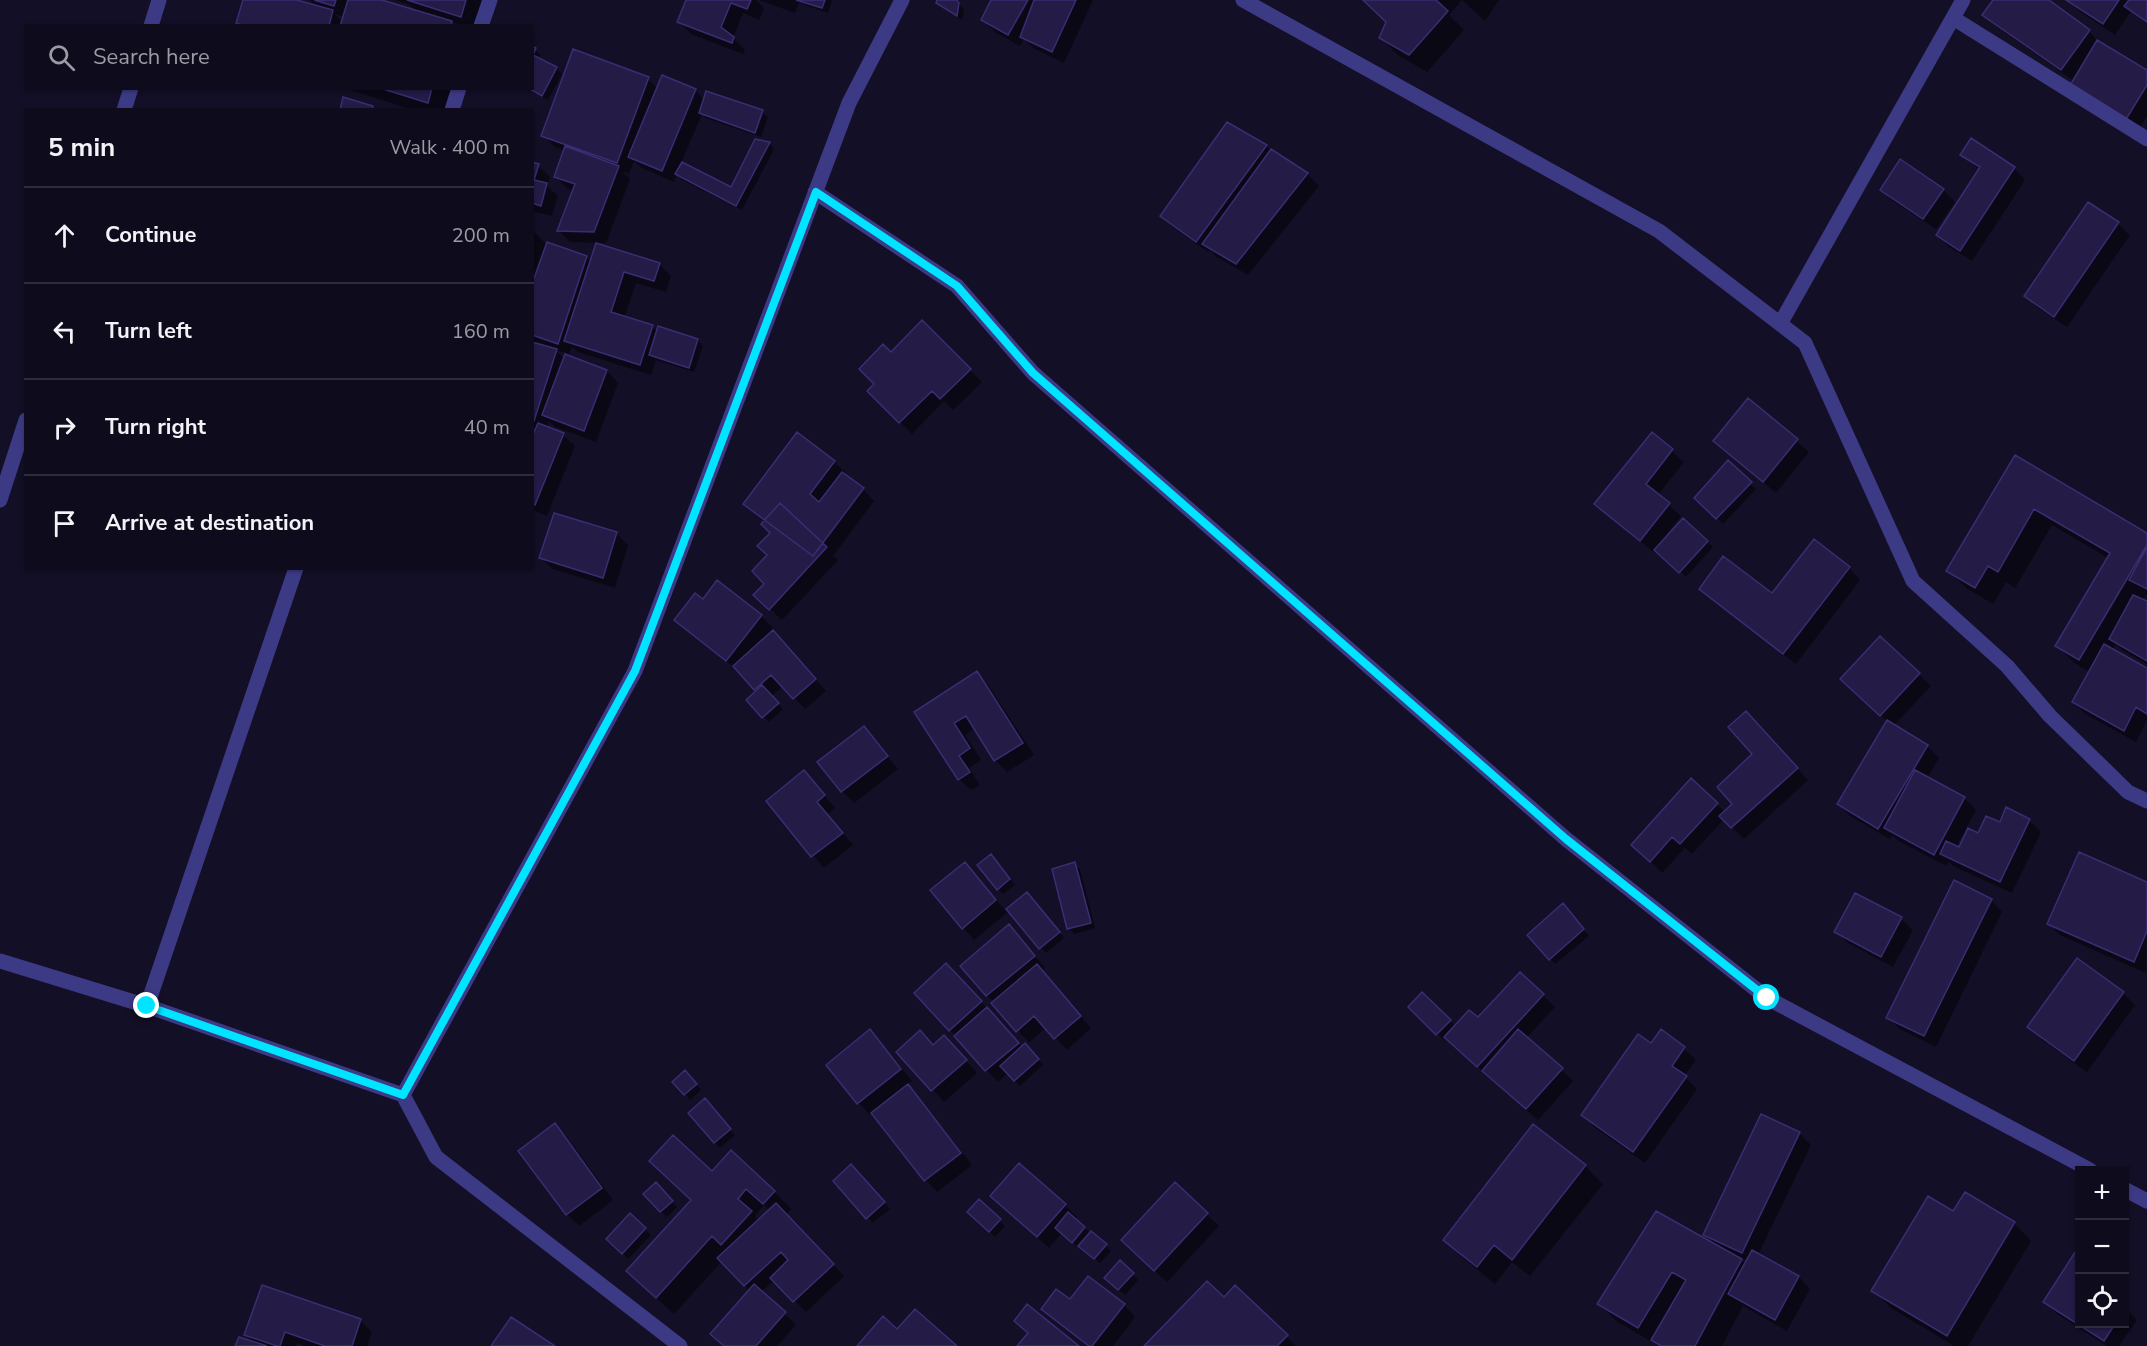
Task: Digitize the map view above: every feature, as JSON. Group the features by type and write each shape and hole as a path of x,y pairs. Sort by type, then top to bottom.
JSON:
{"street":[{"path":"152,24 159,0"},
{"path":"482,24 490,0"},
{"path":"403,1095 635,671 849,103 902,0"},
{"path":"1243,0 1659,231 1805,343 1913,581 2007,666 2050,716 2128,792 2147,801"},
{"path":"1780,324 1963,0"},
{"path":"1953,18 2147,139"},
{"path":"125,108 130,90"},
{"path":"453,108 458,90"},
{"path":"816,192 957,286 1042,381 1566,839 1767,998 2083,1166"},
{"path":"0,500 24,426"},
{"path":"147,1006 295,570"},
{"path":"0,961 147,1006 403,1095 436,1157 680,1346"},
{"path":"2129,1192 2147,1201"}],"building":[{"path":"243,0 297,0 333,10 330,24 236,23"},
{"path":"314,0 336,0 334,6"},
{"path":"348,0 382,0 452,21 451,24 341,24"},
{"path":"407,0 466,0 461,17"},
{"path":"686,0 751,0 747,9 731,3 721,27 734,37 732,43 677,22"},
{"path":"796,0 825,0 822,8"},
{"path":"937,0 957,0 959,3 957,16 936,3"},
{"path":"991,0 1028,0 1008,35 981,20"},
{"path":"1034,0 1076,0 1052,52 1020,37"},
{"path":"1363,0 1436,0 1448,11 1409,55 1379,38 1386,22"},
{"path":"1993,0 2049,0 2090,30 2061,70 1982,15"},
{"path":"2066,0 2119,0 2103,24"},
{"path":"2129,0 2147,0 2147,22 2124,6"},
{"path":"2097,40 2147,70 2147,85 2125,121 2069,87"},
{"path":"573,49 649,77 617,163 541,136"},
{"path":"534,56 557,67 542,96 532,90 534,90"},
{"path":"662,75 696,89 662,171 628,157"},
{"path":"386,90 431,90 428,103"},
{"path":"706,91 763,110 755,133 699,113"},
{"path":"343,97 373,106 372,108 340,108"},
{"path":"1227,122 1267,145 1196,242 1160,216"},
{"path":"1971,138 2015,167 1960,251 1936,235 1980,167 1960,155"},
{"path":"755,139 770,142 736,206 675,174 682,162 731,187"},
{"path":"565,146 619,166 594,232 557,231 575,184 554,177"},
{"path":"1271,149 1308,173 1236,264 1202,244"},
{"path":"1900,159 1944,189 1923,219 1880,190"},
{"path":"534,163 539,164 534,180"},
{"path":"534,180 547,183 541,206 534,204"},
{"path":"2088,202 2119,222 2054,317 2024,296"},
{"path":"547,242 587,256 558,344 534,336 534,278"},
{"path":"596,243 660,263 654,281 624,272 611,312 653,325 640,365 564,341"},
{"path":"922,320 971,369 940,399 932,391 899,423 867,391 874,384 859,369 883,344 891,352"},
{"path":"658,326 698,339 689,368 649,355"},
{"path":"534,343 557,349 534,421"},
{"path":"565,354 607,370 584,431 542,415"},
{"path":"1748,398 1798,439 1763,482 1713,441"},
{"path":"538,423 564,433 535,505 534,505 534,432"},
{"path":"797,432 835,461 810,494 819,502 842,472 864,488 813,556 743,504"},
{"path":"1652,432 1673,449 1646,484 1670,503 1640,541 1594,504"},
{"path":"2015,455 2147,533 2147,545 2079,660 2055,646 2110,553 2034,509 1998,572 1988,566 1975,588 1946,571"},
{"path":"1728,460 1752,482 1716,519 1694,498"},
{"path":"780,503 827,547 769,610 753,595 764,584 752,571 767,555 757,546 770,533 761,524"},
{"path":"554,513 617,532 603,578 539,558"},
{"path":"1683,518 1708,541 1679,573 1654,550"},
{"path":"1814,539 1850,567 1783,654 1699,589 1723,556 1772,593"},
{"path":"2147,547 2147,589 2129,580"},
{"path":"717,580 762,615 726,661 674,620 695,593 703,599"},
{"path":"2133,595 2147,601 2147,661 2109,639"},
{"path":"773,630 816,679 793,699 771,675 754,690 733,666"},
{"path":"1880,636 1920,673 1880,716 1840,679"},
{"path":"2104,644 2147,668 2147,714 2136,707 2124,731 2072,702"},
{"path":"977,671 1023,743 994,761 966,716 954,723 970,748 959,756 970,772 958,780 914,712"},
{"path":"762,685 779,703 762,718 746,700"},
{"path":"1746,711 1798,768 1731,828 1719,816 1732,804 1717,787 1752,754 1728,727"},
{"path":"1887,720 1928,745 1878,829 1837,804"},
{"path":"864,726 888,756 841,792 817,762"},
{"path":"804,770 825,795 817,802 843,833 811,857 766,801"},
{"path":"1915,770 1965,797 1934,855 1884,828"},
{"path":"1691,778 1718,803 1680,844 1672,837 1650,862 1631,845"},
{"path":"2006,807 2030,819 2000,882 1940,854 1946,841 1959,847 1968,828 1978,833 1986,816 2000,822"},
{"path":"2079,852 2147,882 2147,931 2134,962 2047,924"},
{"path":"991,854 1010,879 997,890 977,865"},
{"path":"965,862 996,900 962,929 930,890"},
{"path":"1075,862 1091,923 1067,929 1052,869"},
{"path":"1954,880 1992,899 1924,1036 1886,1018"},
{"path":"1027,892 1060,932 1039,949 1006,909"},
{"path":"1855,893 1902,917 1881,957 1834,932"},
{"path":"1563,903 1584,929 1549,960 1527,935"},
{"path":"1009,924 1035,956 986,996 960,966"},
{"path":"2077,958 2124,992 2074,1061 2027,1027"},
{"path":"946,963 982,1001 949,1031 914,993"},
{"path":"1037,964 1081,1016 1054,1039 1034,1016 1016,1032 991,1003"},
{"path":"1520,972 1544,994 1477,1067 1444,1037 1469,1010 1478,1017"},
{"path":"1422,992 1451,1020 1436,1035 1408,1007"},
{"path":"987,1007 1019,1043 985,1071 954,1036"},
{"path":"870,1029 901,1069 857,1104 826,1065"},
{"path":"1518,1029 1563,1068 1526,1109 1482,1071"},
{"path":"1661,1029 1685,1047 1672,1066 1687,1076 1633,1152 1581,1115 1638,1034 1651,1043"},
{"path":"920,1030 933,1045 944,1035 967,1060 931,1091 896,1052"},
{"path":"1025,1043 1039,1059 1014,1081 1000,1066"},
{"path":"685,1070 697,1084 684,1095 672,1082"},
{"path":"908,1084 961,1153 924,1181 871,1113"},
{"path":"705,1098 731,1129 714,1143 688,1113"},
{"path":"1761,1114 1800,1132 1742,1253 1703,1235"},
{"path":"555,1123 602,1188 566,1215 518,1151"},
{"path":"1533,1124 1586,1165 1512,1260 1494,1245 1477,1267 1443,1240"},
{"path":"673,1135 712,1171 731,1150 775,1191 763,1204 746,1189 738,1199 752,1211 721,1245 712,1236 656,1298 626,1271 691,1200 649,1161"},
{"path":"1019,1163 1066,1204 1037,1237 990,1196"},
{"path":"851,1164 885,1202 866,1219 833,1181"},
{"path":"656,1182 673,1201 660,1212 643,1194"},
{"path":"1175,1182 1208,1213 1154,1271 1121,1240"},
{"path":"1965,1192 2015,1222 1947,1336 1871,1291 1928,1196 1953,1211"},
{"path":"979,1199 1001,1219 989,1232 967,1212"},
{"path":"776,1203 834,1264 793,1302 770,1278 788,1260 781,1252 744,1286 717,1258"},
{"path":"1656,1211 1742,1259 1695,1346 1661,1346 1651,1340 1686,1280 1672,1272 1638,1328 1597,1304"},
{"path":"1068,1212 1085,1227 1072,1243 1055,1228"},
{"path":"630,1213 646,1228 622,1254 606,1239"},
{"path":"1091,1231 1107,1244 1094,1259 1078,1246"},
{"path":"1752,1250 1799,1276 1775,1320 1728,1294"},
{"path":"2075,1252 2075,1322 2043,1302"},
{"path":"1120,1260 1134,1273 1118,1290 1104,1278"},
{"path":"1088,1276 1125,1304 1092,1346 1041,1309 1056,1289 1070,1299"},
{"path":"1207,1281 1224,1297 1235,1285 1288,1335 1277,1346 1144,1346"},
{"path":"754,1284 786,1312 756,1346 724,1346 710,1334"},
{"path":"262,1285 361,1319 352,1346 325,1346 285,1332 280,1346 277,1346 244,1335"},
{"path":"1027,1304 1079,1346 1017,1346 1028,1333 1014,1321"},
{"path":"915,1309 957,1346 857,1346 883,1316 897,1329"},
{"path":"511,1317 555,1346 491,1346"},
{"path":"2084,1328 2112,1328 2104,1341"},
{"path":"239,1337 267,1346 235,1346"}],"route":[{"path":"147,1006 403,1095 635,671 816,192 957,286 1033,373 1566,839 1767,998"}]}
